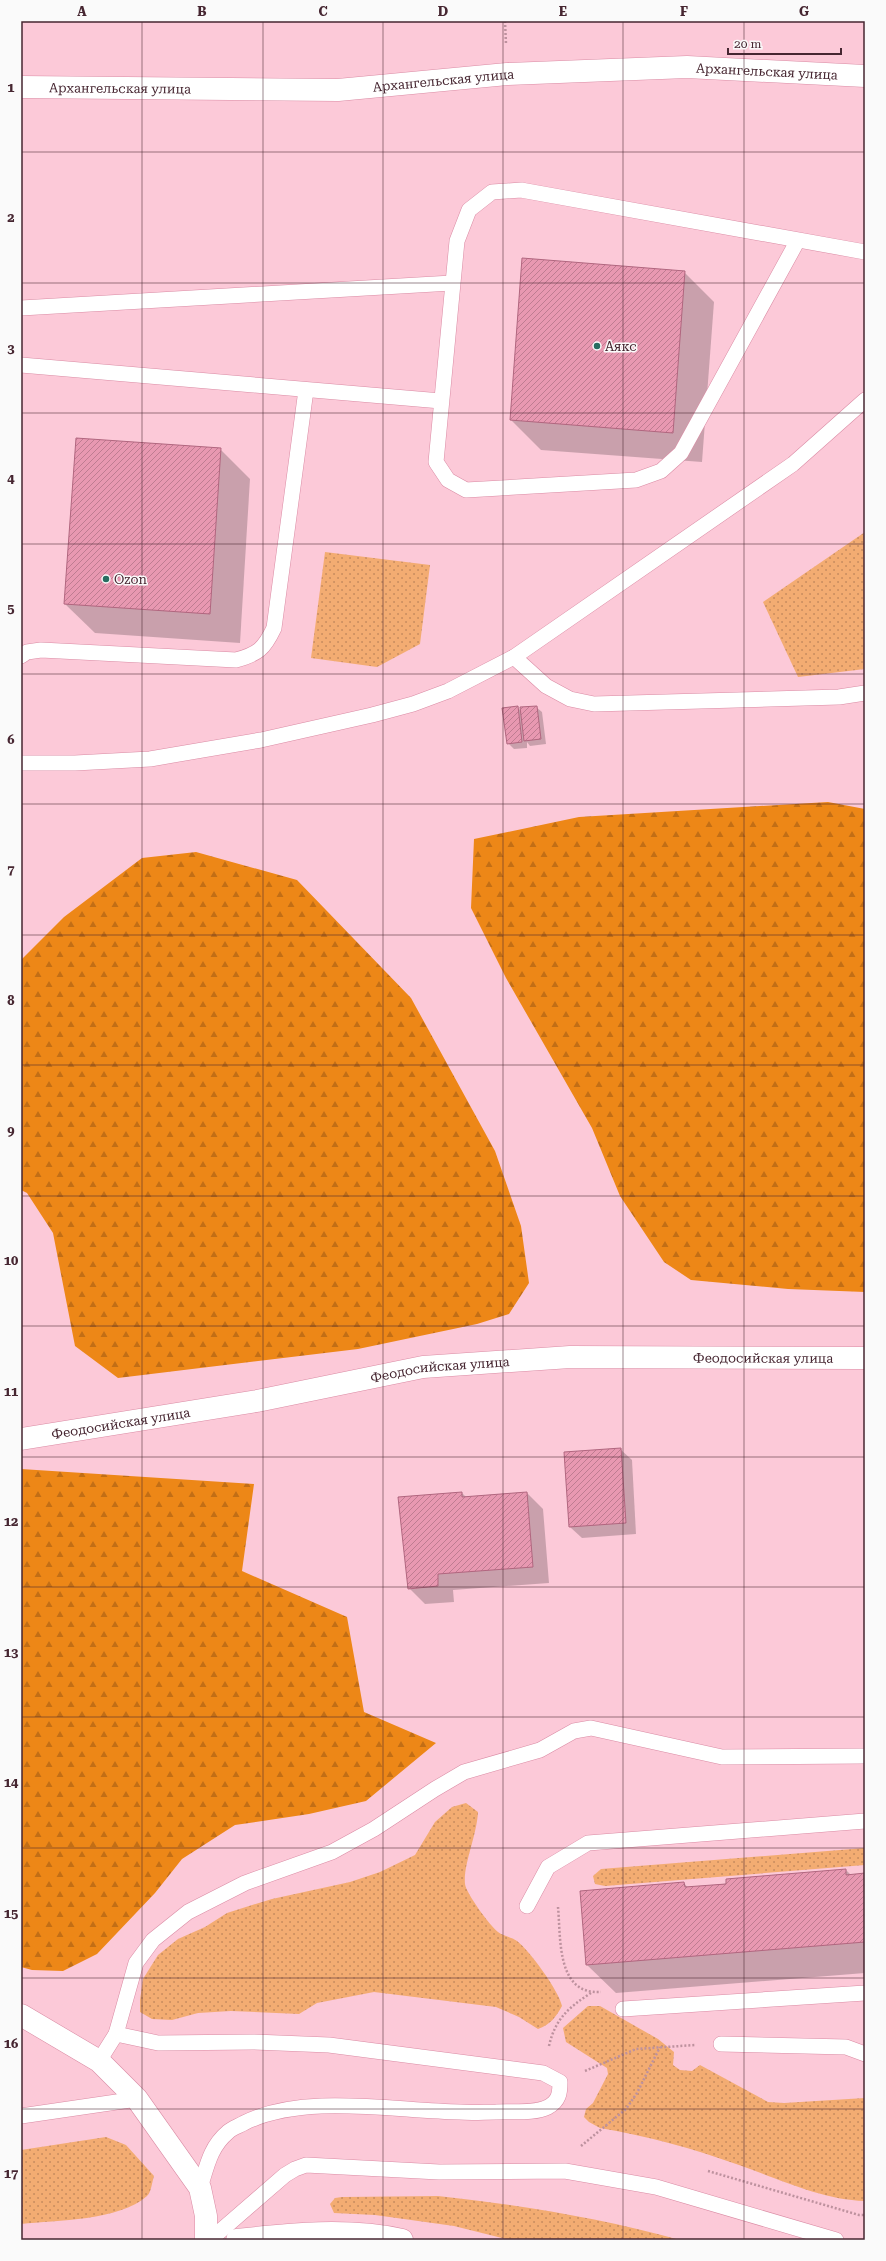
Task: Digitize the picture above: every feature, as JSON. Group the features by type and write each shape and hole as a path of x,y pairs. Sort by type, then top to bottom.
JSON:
{"street":[{"name":"Архангельская улица","path":"21,87 338,90 507,74 687,67 865,76"},
{"name":"Феодосийская улица","path":"21,1439 257,1401 423,1367 570,1356 865,1358"},
{"path":"21,2015 99,2061 137,2099 200,2188 206,2216 206,2240"},
{"path":"237,2240 276,2236 359,2234 402,2240"}],"lane":[{"path":"798,240 681,453 661,471 636,480 466,490 448,480 436,462 457,241 469,210 492,192 521,190 865,252"},
{"path":"21,308 452,283"},
{"path":"21,365 441,401"},
{"path":"21,656 27,652 41,650 236,660 253,655 267,644 274,628 306,390"},
{"path":"21,763 76,763 150,759 261,740 413,704 448,691 514,657 793,464 865,400"},
{"path":"514,657 546,686 570,699 594,704 839,697 865,693"},
{"path":"99,2061 116,2034 136,1963 153,1940 188,1912 245,1883 332,1852 374,1829 464,1772 540,1750 574,1731 591,1728 722,1757 865,1756"},
{"path":"527,1906 548,1867 588,1843 865,1821"},
{"path":"623,2010 865,1993"},
{"path":"116,2034 158,2043 254,2042 329,2046 543,2073 560,2082 560,2095 556,2102 546,2108 529,2111 460,2112 352,2107 294,2108 259,2116 229,2131 218,2142 210,2152 200,2188"},
{"path":"721,2044 846,2047 865,2054"},
{"path":"21,2116 137,2099"},
{"path":"210,2240 285,2175 306,2165 439,2172 565,2171 656,2187 836,2240"}],"path":[{"path":"558,1902 563,1964 574,1983 592,1993"},
{"path":"543,2073 553,2029 572,2005 592,1993 608,1992"},
{"path":"560,2082 636,2049 721,2044"},
{"path":"580,2146 626,2109 637,2093 660,2047"}],"shaded area":[{"path":"865,532 865,669 798,677 763,602"},
{"path":"325,552 430,565 420,644 377,667 311,658"},
{"path":"466,1803 478,1812 466,1868 466,1888 474,1902 490,1923 502,1935 517,1941 523,1946 556,1991 562,2006 555,2017 546,2025 538,2029 519,2017 496,2007 374,1992 317,2003 299,2014 231,2011 198,2013 172,2020 152,2019 140,2012 143,1979 158,1955 178,1939 205,1927 227,1913 272,1899 350,1882 380,1872 415,1855 435,1822 452,1807"},
{"path":"865,1848 865,1865 605,1886 595,1884 593,1876 601,1869"},
{"path":"588,2006 600,2006 658,2039 674,2052 673,2065 680,2070 692,2071 700,2065 768,2102 784,2103 865,2098 865,2201 849,2200 817,2193 705,2154 653,2139 600,2128 589,2122 584,2117 586,2109 593,2103 608,2074 607,2068 566,2042 563,2028"},
{"path":"106,2137 126,2145 154,2176 148,2195 135,2204 104,2215 21,2224 21,2150"},
{"path":"438,2196 560,2213 620,2225 680,2240 510,2240 454,2226 375,2215 334,2213 330,2204 335,2198 342,2197"}],"green space":[{"path":"828,802 865,809 865,1292 788,1289 691,1280 664,1262 620,1196 592,1128 506,978 471,908 474,839 579,817"},
{"path":"196,852 297,880 411,998 495,1151 521,1226 529,1283 509,1314 477,1324 358,1349 118,1378 75,1346 53,1233 27,1193 21,1190 21,960 64,917 142,858"},
{"path":"21,1469 254,1484 242,1571 347,1617 364,1712 436,1743 366,1801 309,1814 235,1825 182,1859 155,1893 97,1954 63,1971 32,1970 21,1967"}],"building":[{"name":"Аякс","path":"522,258 685,271 673,433 510,420"},
{"path":"76,438 221,448 210,614 64,604"},
{"path":"518,706 522,742 507,744 502,708"},
{"path":"537,706 541,739 524,741 520,707"},
{"path":"621,1448 626,1523 569,1527 564,1452"},
{"path":"462,1492 462,1497 527,1492 533,1567 438,1574 438,1586 408,1589 398,1497"},
{"path":"846,1869 846,1875 865,1873 865,1942 586,1965 580,1891 684,1882 685,1887 726,1884 726,1879"}],"place":[{"name":"Аякс","path":"597,346"},
{"name":"Ozon","path":"106,579"}]}
